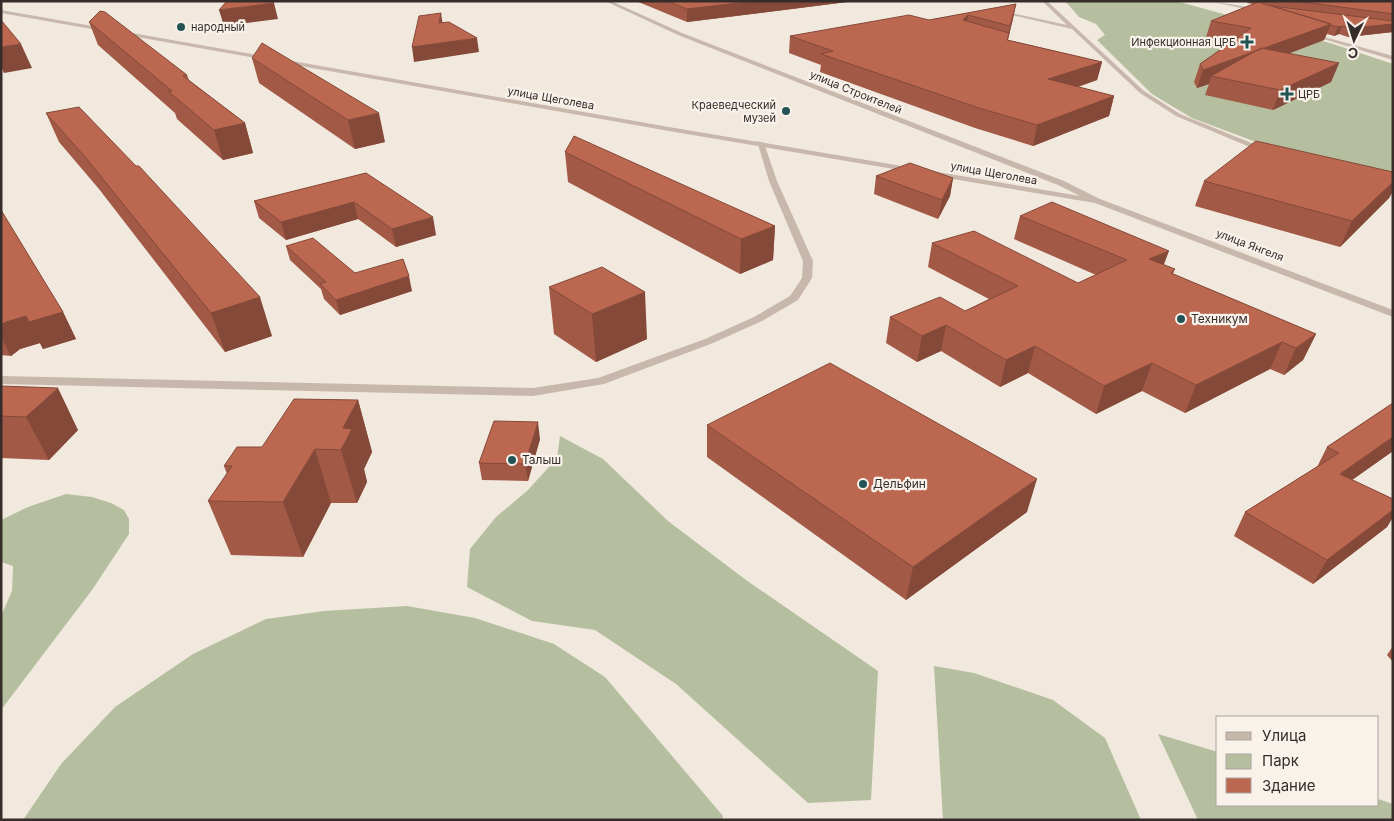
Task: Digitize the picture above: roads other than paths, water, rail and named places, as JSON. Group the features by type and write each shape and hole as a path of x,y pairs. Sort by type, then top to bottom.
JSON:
{"street":[{"name":"улица Строителей","path":"607,1 680,34 1061,183 1097,201"},
{"path":"1044,1 1142,92 1178,115 1276,154"},
{"path":"1210,1 1246,8 1266,9"},
{"path":"1246,8 1244,9 1246,11 1256,16"},
{"path":"993,10 1074,29"},
{"name":"улица Щеголева","path":"1,11 669,129 1097,201"},
{"path":"1306,32 1391,57"},
{"path":"1102,62 1111,63"},
{"path":"1,380 534,392 600,381 709,341 758,319 794,298 807,278 808,261 773,181 760,143"},
{"name":"улица Янгеля","path":"1097,201 1393,314"}],"place":[{"name":"народный","path":"181,27"},
{"name":"Инфекционная ЦРБ","path":"1247,42"},
{"name":"ЦРБ","path":"1287,94"},
{"name":"Краеведческий музей","path":"786,111"},
{"name":"Техникум","path":"1181,319"},
{"name":"Талыш","path":"512,460"},
{"name":"Дельфин","path":"863,484"}]}
